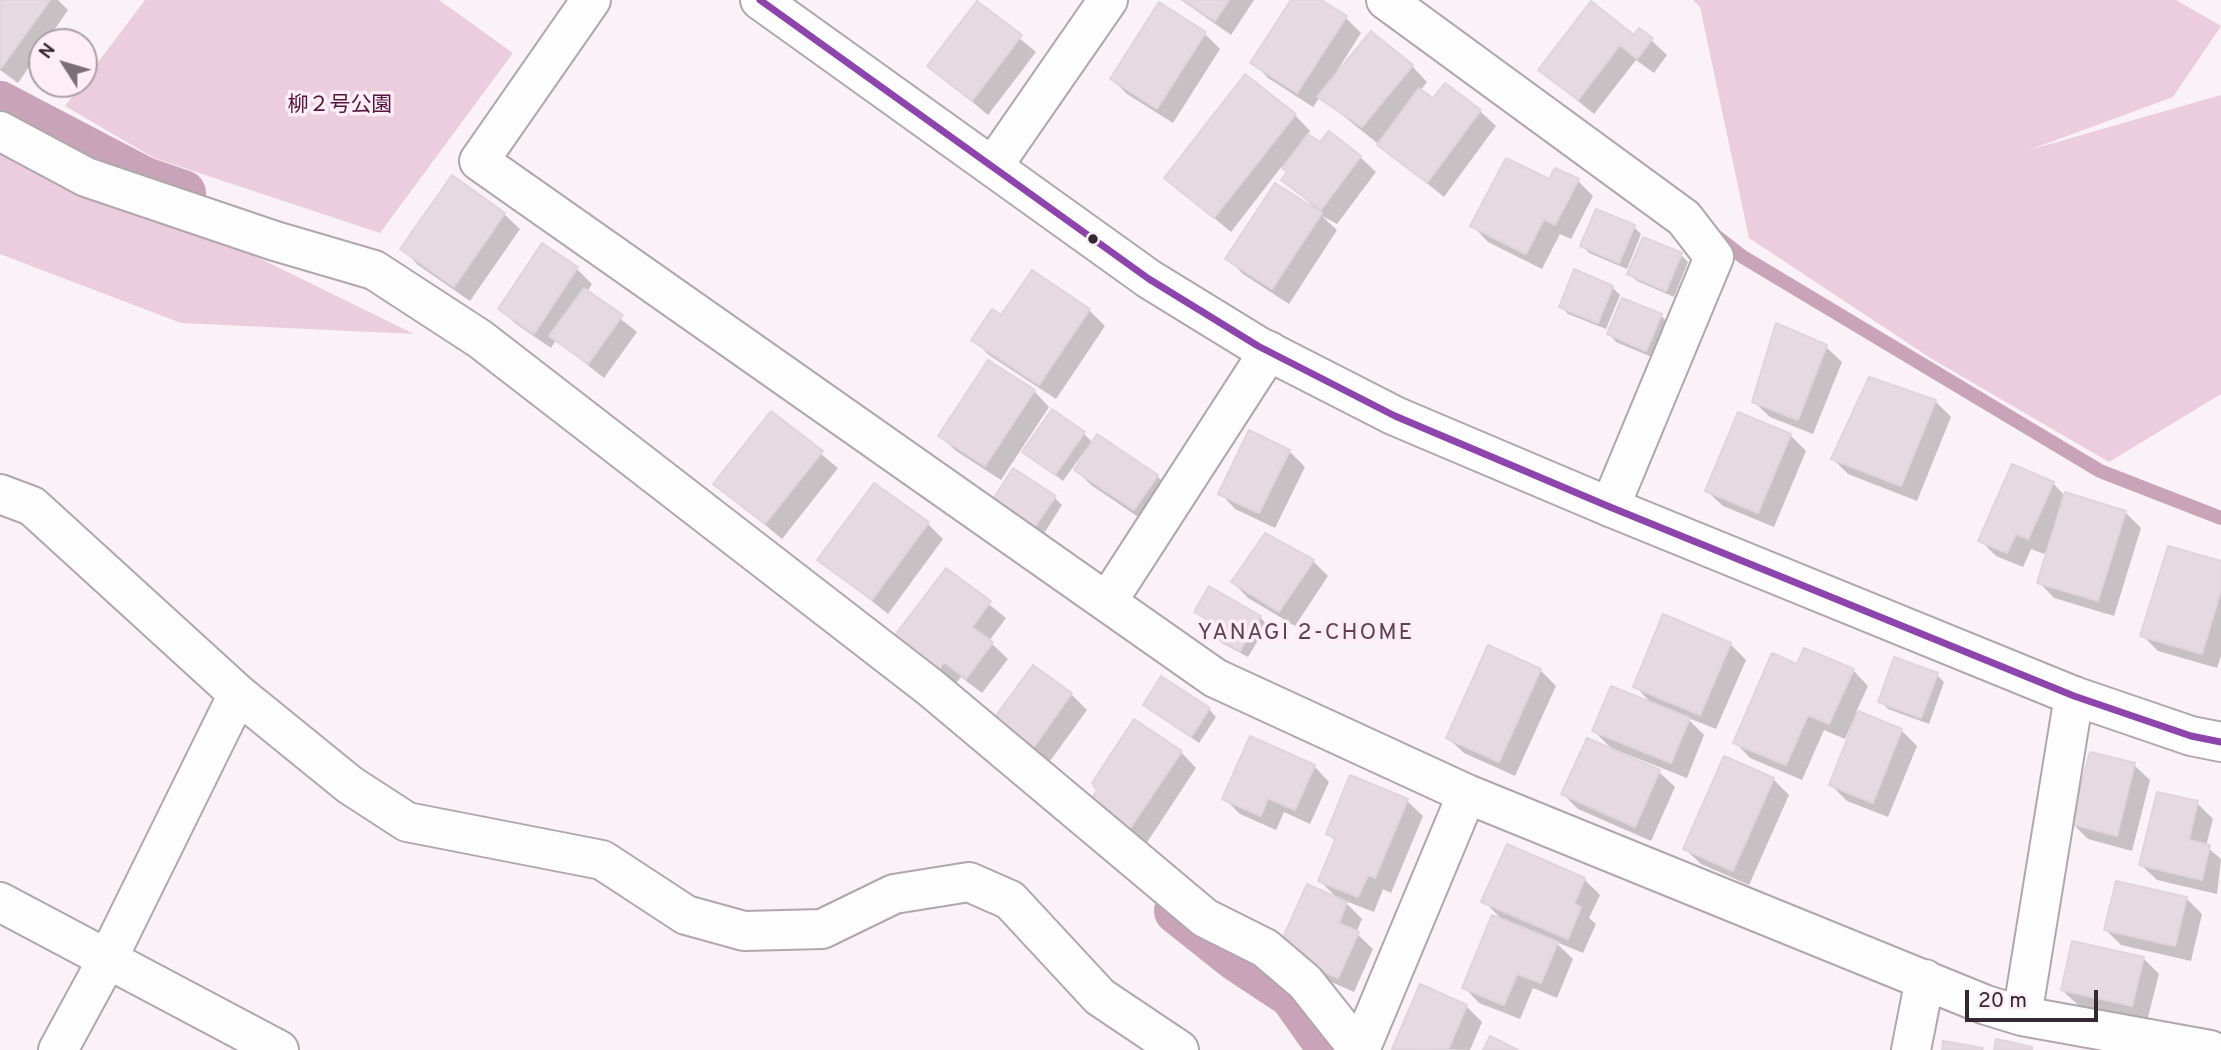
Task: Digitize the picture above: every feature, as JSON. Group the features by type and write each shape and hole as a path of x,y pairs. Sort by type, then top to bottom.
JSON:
{"street":[{"path":"591,0 479,161 1215,678 1467,794 1986,1005 2022,1016 2210,1050"},
{"path":"760,0 1149,279 1269,351 1395,416 1610,507 2074,696 2191,736 2221,742"},
{"path":"993,166 1108,0"},
{"path":"1386,0 1684,218 1714,257 1610,507"},
{"path":"0,131 86,177 275,241 374,270 480,339 930,688 1205,918 1265,948 1305,982 1360,1050 1467,794"},
{"path":"1107,602 1269,351"},
{"path":"0,494 32,506 238,694 350,785 407,822 601,860 686,915 744,931 822,929 894,894 969,882 1010,900 1100,997 1179,1050"},
{"path":"58,1050 108,958 238,694"},
{"path":"2022,1016 2074,696"},
{"path":"0,902 279,1050"},
{"path":"1911,1050 1926,979"}],"green space":[{"name":"柳２号公園","path":"145,0 439,0 513,53 380,233 154,158 65,106 71,98 98,98 98,62"},
{"path":"1693,0 2176,0 2221,26 2173,97 2029,150 2221,95 2221,394 2109,462 1932,359 1749,238 1700,7"},
{"path":"0,131 414,334 181,323 0,254"}],"building":[{"path":"0,0 50,0 1,68"},
{"path":"1183,0 1229,0 1215,21"},
{"path":"1291,0 1321,0 1347,16 1297,93 1250,63"},
{"path":"977,1 1022,35 972,101 927,66"},
{"path":"1591,1 1634,35 1639,28 1653,38 1637,59 1620,45 1578,100 1538,70"},
{"path":"1159,2 1206,32 1157,109 1110,79"},
{"path":"1371,31 1413,65 1362,127 1317,97"},
{"path":"1245,74 1296,114 1214,218 1164,178"},
{"path":"1445,83 1481,110 1427,183 1377,145 1419,88 1433,98"},
{"path":"1329,131 1361,156 1321,210 1281,180 1287,172 1282,168 1308,134 1320,142"},
{"path":"1506,158 1549,179 1555,168 1579,179 1555,225 1544,219 1526,254 1470,226"},
{"path":"452,175 505,213 454,287 400,249"},
{"path":"1275,183 1322,213 1272,289 1225,259"},
{"path":"1596,209 1635,225 1619,263 1580,246"},
{"path":"1643,237 1682,253 1666,291 1627,274"},
{"path":"542,243 578,267 534,334 498,309"},
{"path":"1574,269 1613,286 1598,323 1559,307"},
{"path":"1032,270 1090,309 1039,385 971,340 992,309 1001,315"},
{"path":"584,288 623,315 588,364 549,336"},
{"path":"1622,298 1662,314 1646,351 1607,334"},
{"path":"1776,323 1827,345 1798,420 1752,402"},
{"path":"988,360 1035,390 985,466 938,436"},
{"path":"1869,377 1936,400 1901,486 1831,459"},
{"path":"1052,409 1085,432 1055,475 1022,452"},
{"path":"771,411 823,451 765,524 713,484"},
{"path":"1738,412 1791,434 1758,513 1705,491"},
{"path":"1249,430 1290,450 1259,513 1218,494"},
{"path":"1097,434 1158,475 1134,510 1074,470"},
{"path":"2012,464 2054,482 2028,539 2016,534 2007,553 1978,541"},
{"path":"1013,468 1056,496 1034,528 992,501"},
{"path":"874,483 929,522 872,600 817,560"},
{"path":"2065,492 2126,511 2098,601 2037,583"},
{"path":"1265,533 1314,560 1279,612 1231,582"},
{"path":"2168,546 2221,561 2221,590 2202,654 2140,636"},
{"path":"946,568 991,601 972,627 993,642 966,679 944,662 937,673 892,639"},
{"path":"1209,586 1261,616 1240,651 1213,636 1218,626 1194,612"},
{"path":"1663,614 1731,643 1700,715 1633,687"},
{"path":"1488,645 1541,669 1499,762 1446,738"},
{"path":"1804,648 1854,669 1829,724 1808,715 1786,765 1733,743 1772,653 1797,664"},
{"path":"1894,657 1938,673 1921,718 1878,702"},
{"path":"1033,665 1072,693 1029,754 989,725"},
{"path":"1161,676 1210,708 1191,737 1143,705"},
{"path":"1611,686 1690,718 1671,763 1592,731"},
{"path":"1858,711 1902,729 1873,803 1829,785"},
{"path":"1134,719 1182,751 1127,833 1087,807 1097,790 1092,783"},
{"path":"1250,736 1315,765 1295,810 1268,798 1261,816 1222,799"},
{"path":"1587,738 1660,770 1635,827 1561,794"},
{"path":"2090,752 2135,763 2117,836 2071,824"},
{"path":"1724,756 1774,778 1733,871 1683,849"},
{"path":"1350,775 1408,799 1375,878 1368,875 1358,897 1318,881 1336,838 1326,834"},
{"path":"2157,792 2198,801 2189,840 2210,845 2202,880 2139,865"},
{"path":"1507,844 1585,878 1574,904 1581,907 1568,939 1481,902"},
{"path":"2116,881 2187,897 2175,946 2104,930"},
{"path":"1307,884 1347,902 1339,923 1359,932 1338,978 1277,951"},
{"path":"1492,915 1558,942 1541,983 1517,974 1504,1005 1462,988"},
{"path":"2072,941 2144,957 2132,1006 2061,990"},
{"path":"1420,984 1467,1005 1448,1050 1392,1049"},
{"path":"1490,1036 1518,1050 1483,1050"},
{"path":"1996,1039 2032,1047 2032,1050 1994,1050"},
{"path":"1943,1041 1983,1048 1942,1050"}],"waterway":[{"path":"0,104 145,180 183,193"},
{"path":"1717,237 1743,257 2100,471 2221,518"},
{"path":"1177,911 1236,958 1292,995 1331,1050"}],"transit line":[{"path":"760,0 1149,279 1258,346 1395,416 1610,507 2074,696 2191,736 2221,742"}],"district":[{"name":"YANAGI 2-CHOME","path":"1306,634"}]}
